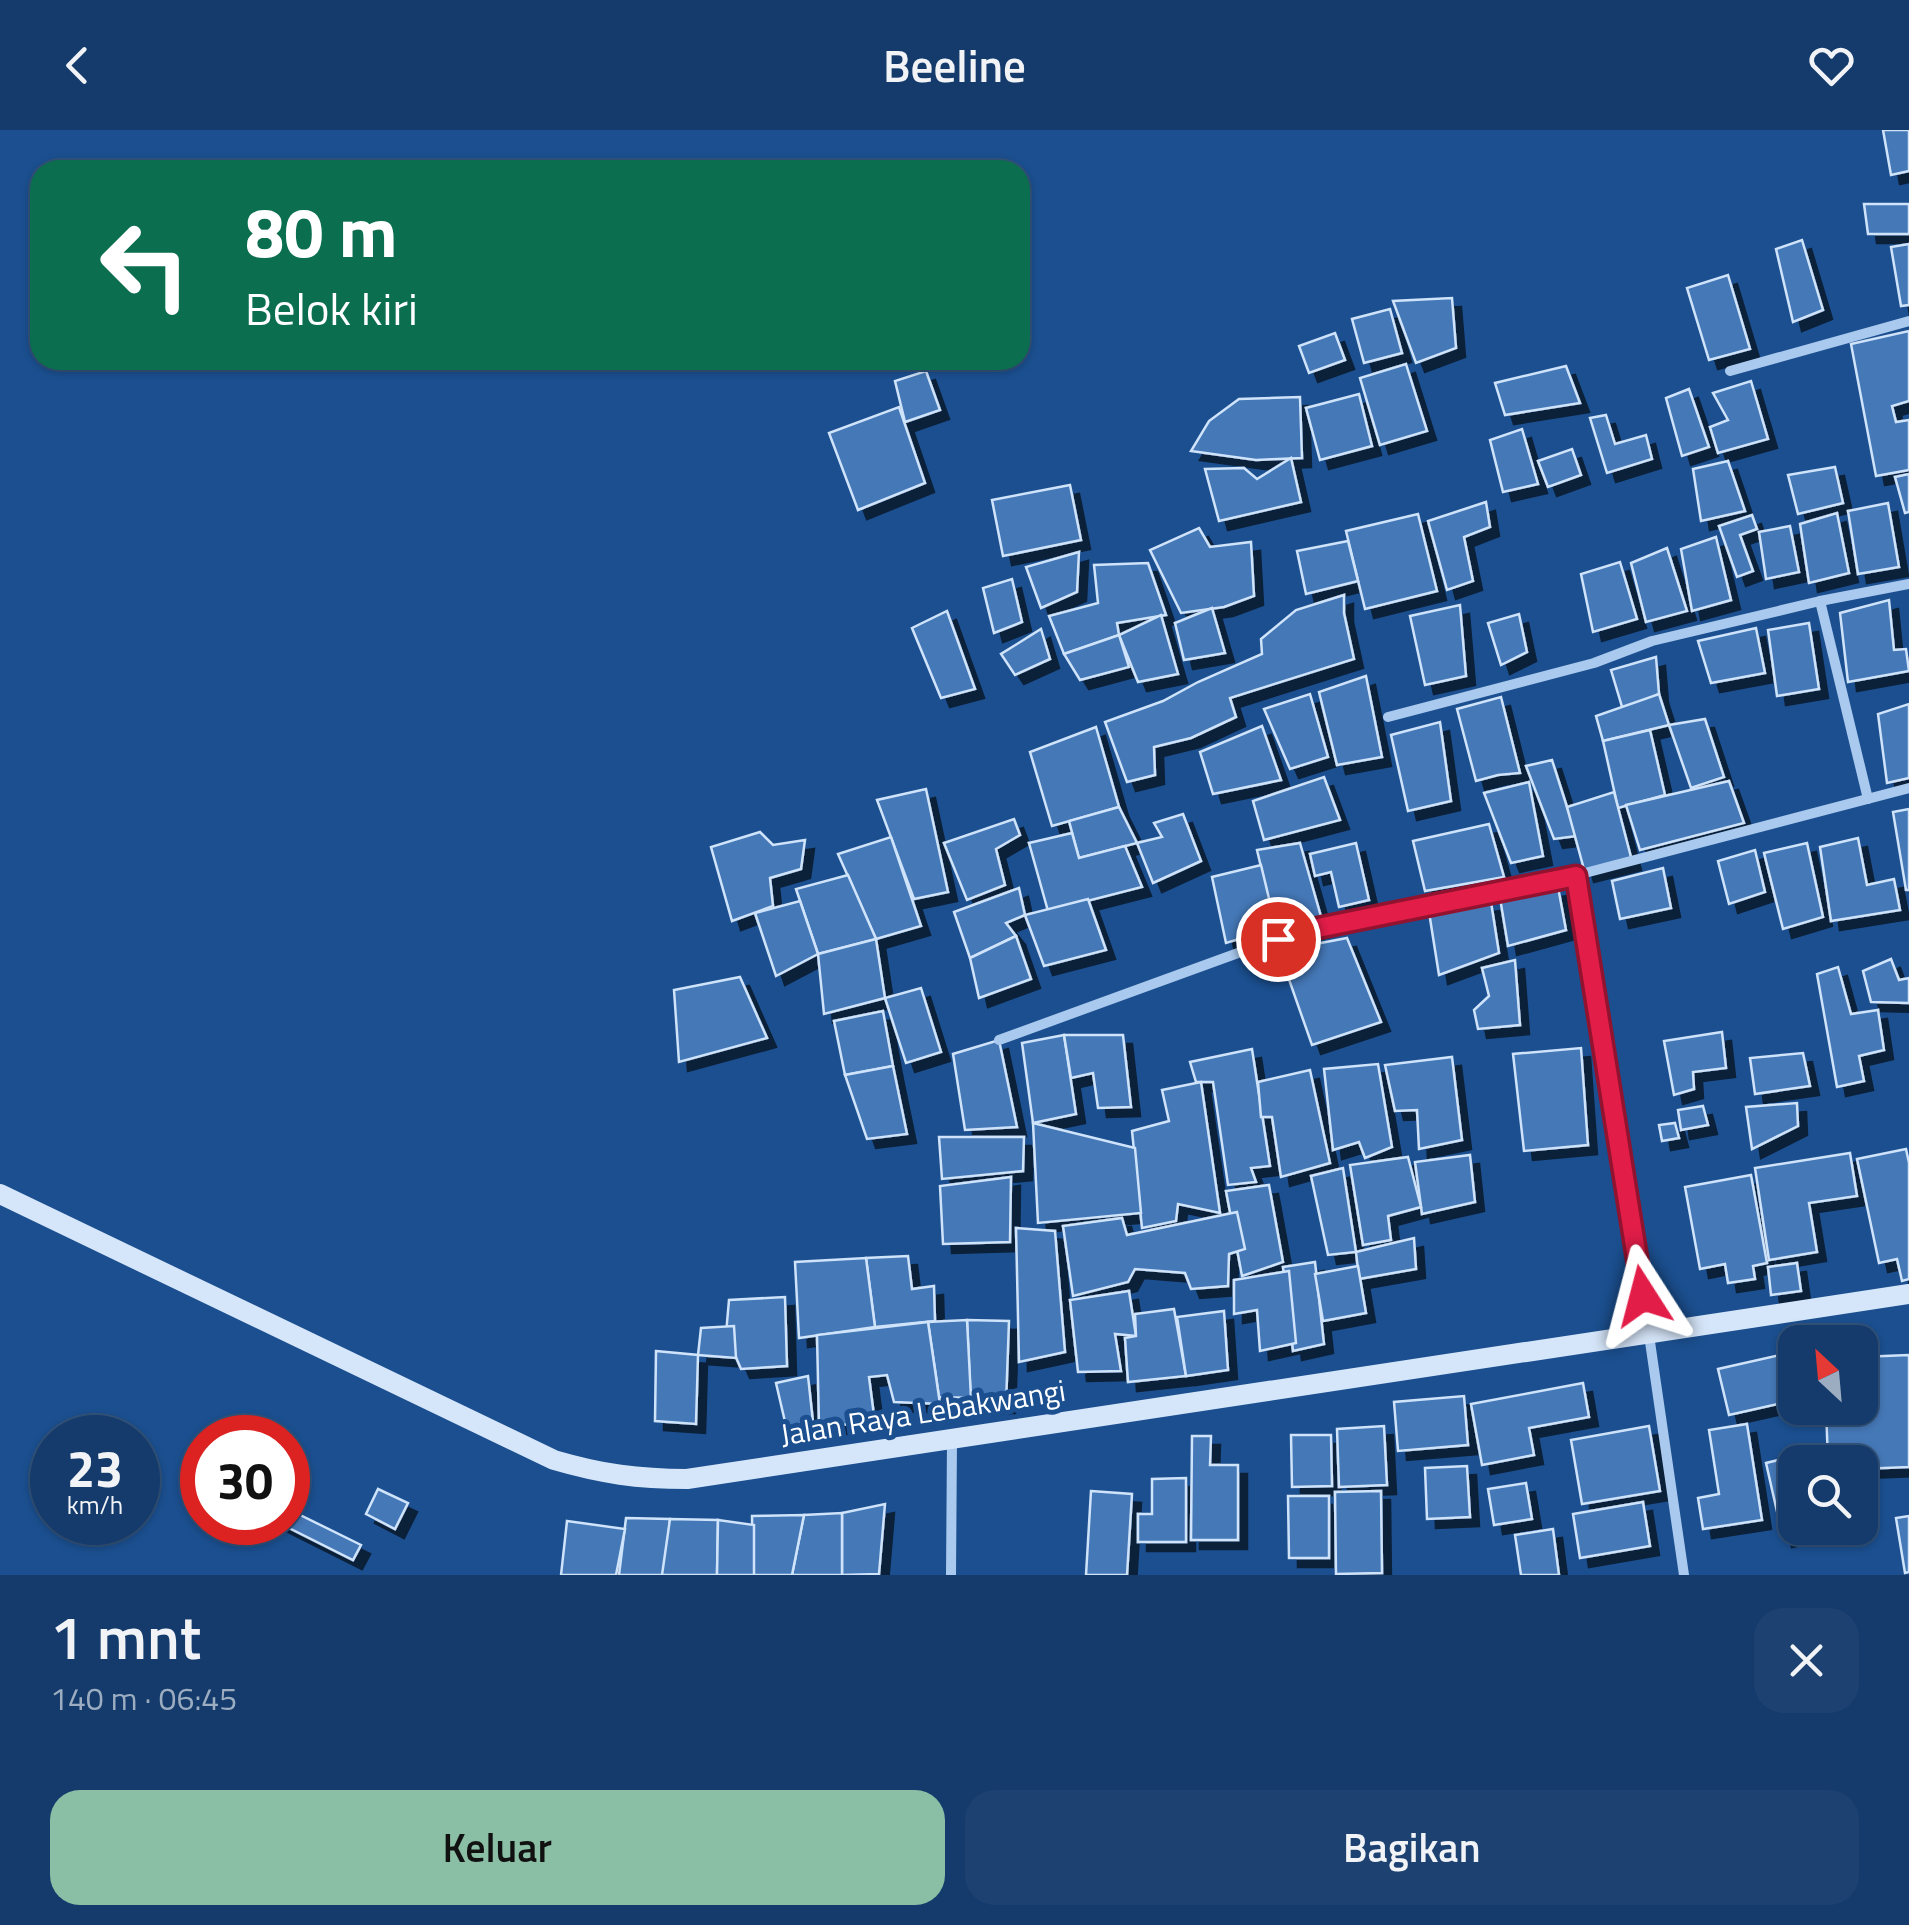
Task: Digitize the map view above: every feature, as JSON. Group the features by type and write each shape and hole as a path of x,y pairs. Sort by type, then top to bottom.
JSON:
{"main road":[{"name":"Jalan Raya Lebakwangi","path":"0,1194 554,1460 594,1472 640,1479 687,1479 1909,1294"}],"street":[{"path":"1730,371 1909,321"},
{"path":"1388,717 1594,663 1652,640 1909,584"},
{"path":"1820,601 1868,799"},
{"path":"1000,1040 1293,933 1576,876 1909,788"},
{"path":"1576,876 1684,1575"},
{"path":"951,1575 952,1439"}],"building":[{"path":"1883,130 1909,130 1909,171 1891,175"},
{"path":"1864,204 1909,204 1909,234 1868,234"},
{"path":"1802,240 1823,310 1793,322 1776,249"},
{"path":"1909,244 1909,305 1901,306 1891,247"},
{"path":"1728,275 1750,349 1709,360 1687,288"},
{"path":"1452,298 1456,348 1416,363 1393,301"},
{"path":"1390,309 1402,353 1364,363 1352,319"},
{"path":"1909,331 1909,401 1892,406 1896,422 1909,420 1909,470 1876,476 1851,344"},
{"path":"1335,333 1345,360 1309,373 1299,346"},
{"path":"1406,364 1427,431 1380,445 1360,378"},
{"path":"1566,366 1580,403 1505,415 1495,383"},
{"path":"926,371 940,410 905,422 895,381"},
{"path":"1751,381 1768,439 1718,453 1710,427 1728,420 1713,393"},
{"path":"1689,389 1709,447 1682,456 1666,398"},
{"path":"1359,394 1372,446 1320,460 1306,408"},
{"path":"1300,397 1302,458 1256,460 1191,451 1209,421 1239,399"},
{"path":"899,407 925,483 858,510 829,433"},
{"path":"1606,415 1615,444 1646,435 1652,459 1607,473 1590,418"},
{"path":"1522,429 1538,484 1503,492 1490,440"},
{"path":"1572,449 1581,475 1548,487 1538,461"},
{"path":"1291,458 1301,502 1219,521 1205,469 1244,468 1257,479"},
{"path":"1728,461 1745,511 1701,521 1693,469"},
{"path":"1835,467 1843,503 1798,514 1788,475"},
{"path":"1909,474 1909,512 1905,513 1895,477"},
{"path":"1070,485 1081,540 1003,556 992,500"},
{"path":"1486,502 1490,527 1464,537 1473,581 1447,590 1428,521"},
{"path":"1888,503 1899,567 1858,574 1848,511"},
{"path":"1837,513 1849,573 1809,583 1800,524"},
{"path":"1418,514 1437,591 1365,609 1346,531"},
{"path":"1752,515 1757,529 1740,535 1753,571 1737,577 1719,526"},
{"path":"1790,526 1799,572 1766,579 1759,532"},
{"path":"1199,528 1210,547 1251,542 1254,596 1224,607 1181,613 1150,550"},
{"path":"1716,537 1731,600 1692,611 1681,549"},
{"path":"1348,541 1358,581 1306,594 1297,551"},
{"path":"1667,548 1687,611 1646,622 1631,563"},
{"path":"1079,552 1077,592 1041,608 1026,567"},
{"path":"1620,562 1637,619 1593,632 1581,574"},
{"path":"1148,563 1166,615 1117,623 1119,635 1064,654 1049,616 1098,603 1094,565"},
{"path":"1012,579 1022,622 994,633 983,588"},
{"path":"1344,595 1354,659 1230,698 1236,717 1191,738 1154,747 1155,775 1127,782 1105,722 1163,701 1262,654 1261,639 1296,610"},
{"path":"1889,600 1894,650 1906,649 1909,671 1848,682 1840,613"},
{"path":"1460,605 1466,676 1425,685 1410,616"},
{"path":"1212,608 1225,653 1184,660 1175,623"},
{"path":"947,611 975,689 941,698 912,628"},
{"path":"1519,614 1527,652 1501,665 1488,623"},
{"path":"1161,615 1178,674 1138,682 1119,635"},
{"path":"1809,623 1819,689 1777,696 1768,630"},
{"path":"1756,628 1765,673 1711,683 1698,641"},
{"path":"1041,629 1050,659 1015,675 1001,654"},
{"path":"1119,635 1129,667 1080,680 1064,654"},
{"path":"1656,657 1659,694 1623,710 1611,670"},
{"path":"1366,676 1382,757 1337,765 1319,692"},
{"path":"1310,694 1328,757 1290,769 1264,709"},
{"path":"1659,694 1669,725 1603,741 1596,716"},
{"path":"1501,697 1520,773 1476,781 1457,709"},
{"path":"1909,704 1909,778 1887,783 1878,714"},
{"path":"1705,719 1724,777 1691,788 1669,725"},
{"path":"1440,722 1451,801 1408,811 1391,735"},
{"path":"1262,726 1281,780 1213,794 1200,752"},
{"path":"1096,727 1119,807 1052,826 1030,752"},
{"path":"1650,730 1665,795 1618,808 1603,741"},
{"path":"1552,760 1577,836 1554,839 1526,766"},
{"path":"1324,777 1340,820 1264,840 1253,801"},
{"path":"1729,781 1744,823 1640,850 1626,805"},
{"path":"1529,782 1543,856 1511,863 1484,793"},
{"path":"926,789 948,892 914,899 877,800"},
{"path":"1614,792 1632,861 1585,873 1567,807"},
{"path":"1119,807 1137,843 1079,858 1069,821"},
{"path":"1909,809 1909,890 1906,890 1893,812"},
{"path":"1183,814 1201,861 1153,883 1137,843 1162,837 1154,823"},
{"path":"1014,819 1020,835 996,849 1005,885 967,900 944,843"},
{"path":"1489,824 1504,877 1425,891 1413,841"},
{"path":"760,832 773,845 805,840 801,869 770,878 773,906 732,921 711,847"},
{"path":"1072,833 1079,858 1125,846 1142,887 1048,911 1029,843"},
{"path":"891,837 921,926 876,939 838,854"},
{"path":"1858,838 1867,885 1894,879 1900,910 1831,921 1820,847"},
{"path":"1300,843 1324,927 1278,939 1257,850"},
{"path":"1356,843 1369,900 1339,907 1331,872 1315,876 1310,854"},
{"path":"1807,843 1823,917 1783,929 1764,853"},
{"path":"1755,850 1765,892 1729,904 1718,861"},
{"path":"1261,865 1276,928 1226,943 1212,877"},
{"path":"1663,868 1671,908 1620,919 1612,881"},
{"path":"848,875 876,939 818,954 796,889"},
{"path":"1558,887 1566,930 1508,946 1500,898"},
{"path":"1019,888 1025,915 1006,923 1016,936 970,958 954,912"},
{"path":"1088,899 1106,950 1044,966 1025,915"},
{"path":"800,901 818,954 776,976 755,913"},
{"path":"1491,902 1499,953 1439,975 1429,912"},
{"path":"1016,936 1031,979 979,998 970,958"},
{"path":"1347,938 1381,1022 1312,1045 1279,951"},
{"path":"876,939 885,998 824,1014 818,954"},
{"path":"1891,959 1899,980 1909,978 1909,1003 1871,1002 1863,971"},
{"path":"1515,960 1520,1025 1478,1029 1474,1010 1489,996 1482,968"},
{"path":"1838,967 1851,1014 1878,1010 1884,1050 1859,1056 1864,1081 1837,1087 1817,974"},
{"path":"740,977 767,1038 679,1062 674,990"},
{"path":"921,988 941,1052 906,1063 885,998"},
{"path":"883,1011 893,1066 845,1075 834,1021"},
{"path":"1722,1032 1726,1068 1693,1072 1694,1089 1674,1095 1664,1041"},
{"path":"1064,1035 1076,1114 1033,1123 1022,1043"},
{"path":"1064,1035 1123,1035 1131,1107 1098,1108 1093,1073 1071,1078"},
{"path":"999,1040 1017,1127 965,1130 953,1054"},
{"path":"1581,1048 1588,1145 1524,1151 1513,1054"},
{"path":"1252,1049 1270,1166 1251,1168 1256,1182 1228,1185 1213,1082 1196,1082 1190,1062"},
{"path":"1803,1053 1810,1086 1755,1094 1750,1058"},
{"path":"1452,1057 1462,1140 1419,1149 1417,1110 1395,1111 1385,1065"},
{"path":"1378,1064 1392,1147 1365,1158 1359,1142 1333,1150 1324,1069"},
{"path":"893,1066 907,1134 867,1139 845,1075"},
{"path":"1310,1070 1330,1163 1281,1177 1272,1117 1261,1117 1258,1082"},
{"path":"1201,1082 1220,1213 1178,1204 1176,1221 1142,1228 1132,1131 1169,1121 1162,1090"},
{"path":"1797,1103 1798,1126 1752,1149 1746,1107"},
{"path":"1703,1106 1708,1125 1681,1130 1678,1110"},
{"path":"1033,1123 1135,1148 1141,1213 1038,1223"},
{"path":"1675,1123 1679,1138 1662,1141 1659,1125"},
{"path":"939,1137 1024,1137 1023,1171 942,1179"},
{"path":"1906,1149 1909,1279 1902,1281 1897,1259 1879,1263 1857,1159"},
{"path":"1850,1153 1857,1196 1809,1203 1817,1252 1769,1260 1755,1168"},
{"path":"1470,1155 1475,1202 1422,1214 1415,1162"},
{"path":"1408,1157 1421,1207 1388,1216 1391,1240 1363,1245 1350,1165"},
{"path":"1343,1168 1356,1252 1328,1255 1311,1176"},
{"path":"1751,1175 1767,1263 1753,1266 1755,1279 1728,1283 1725,1264 1700,1269 1685,1187"},
{"path":"1011,1177 1010,1242 943,1244 940,1186"},
{"path":"1269,1185 1283,1262 1242,1276 1226,1191"},
{"path":"1237,1212 1245,1249 1229,1254 1228,1286 1191,1289 1185,1273 1135,1269 1128,1282 1073,1296 1063,1226 1122,1218 1127,1235"},
{"path":"1016,1228 1055,1231 1065,1352 1019,1362"},
{"path":"1414,1238 1416,1269 1359,1279 1356,1252"},
{"path":"908,1256 912,1289 934,1286 935,1321 875,1327 866,1258"},
{"path":"866,1258 875,1327 799,1338 795,1262"},
{"path":"1315,1262 1324,1344 1293,1351 1283,1267"},
{"path":"1797,1263 1801,1291 1771,1295 1768,1267"},
{"path":"1358,1266 1366,1313 1323,1321 1315,1274"},
{"path":"1289,1271 1296,1343 1260,1351 1257,1310 1234,1314 1234,1280"},
{"path":"1129,1291 1136,1336 1115,1334 1121,1371 1078,1372 1070,1300"},
{"path":"785,1297 787,1366 741,1369 726,1334 729,1300"},
{"path":"1174,1309 1186,1376 1128,1382 1125,1338 1136,1336 1135,1314"},
{"path":"1224,1311 1228,1370 1186,1376 1177,1317"},
{"path":"967,1320 1009,1321 1006,1404 971,1405"},
{"path":"967,1320 971,1398 939,1397 928,1322"},
{"path":"928,1322 940,1404 894,1402 887,1375 869,1377 875,1423 819,1426 817,1335"},
{"path":"734,1326 736,1358 698,1355 701,1328"},
{"path":"656,1351 698,1355 696,1424 655,1421"},
{"path":"1778,1355 1778,1404 1729,1415 1718,1369"},
{"path":"1909,1355 1909,1467 1878,1468 1878,1445 1827,1445 1827,1425 1878,1425 1878,1356"},
{"path":"808,1376 813,1422 786,1426 776,1383"},
{"path":"1583,1383 1589,1417 1529,1428 1534,1455 1482,1465 1471,1404"},
{"path":"1464,1396 1468,1445 1398,1451 1394,1402"},
{"path":"1747,1424 1762,1520 1703,1529 1698,1498 1719,1494 1709,1430"},
{"path":"1384,1426 1387,1485 1339,1487 1337,1429"},
{"path":"1649,1426 1660,1491 1582,1504 1571,1440"},
{"path":"1291,1435 1331,1435 1332,1486 1292,1487"},
{"path":"1192,1436 1211,1436 1210,1465 1238,1465 1238,1540 1191,1540"},
{"path":"1778,1460 1778,1516 1766,1463"},
{"path":"1467,1466 1470,1517 1427,1519 1425,1468"},
{"path":"1186,1478 1186,1542 1138,1542 1138,1514 1152,1514 1152,1479"},
{"path":"1526,1483 1532,1519 1494,1525 1488,1489"},
{"path":"378,1489 408,1503 395,1529 366,1514"},
{"path":"1091,1491 1132,1494 1127,1575 1086,1575"},
{"path":"1381,1491 1382,1573 1336,1574 1335,1492"},
{"path":"1288,1496 1329,1496 1329,1558 1289,1558"},
{"path":"1643,1502 1650,1546 1580,1558 1573,1514"},
{"path":"885,1504 879,1574 842,1575 842,1513"},
{"path":"842,1513 842,1575 792,1575 804,1515"},
{"path":"804,1515 792,1575 753,1575 752,1516"},
{"path":"1909,1516 1909,1572 1905,1573 1896,1518"},
{"path":"626,1518 670,1519 665,1575 619,1575"},
{"path":"670,1519 718,1520 717,1575 662,1575"},
{"path":"310,1520 361,1545 353,1560 310,1538"},
{"path":"718,1520 754,1525 754,1575 717,1575"},
{"path":"567,1521 625,1529 616,1575 561,1575"},
{"path":"1553,1529 1559,1575 1521,1575 1515,1535"}],"route":[{"path":"1278,939 1576,876 1643,1296"}]}
